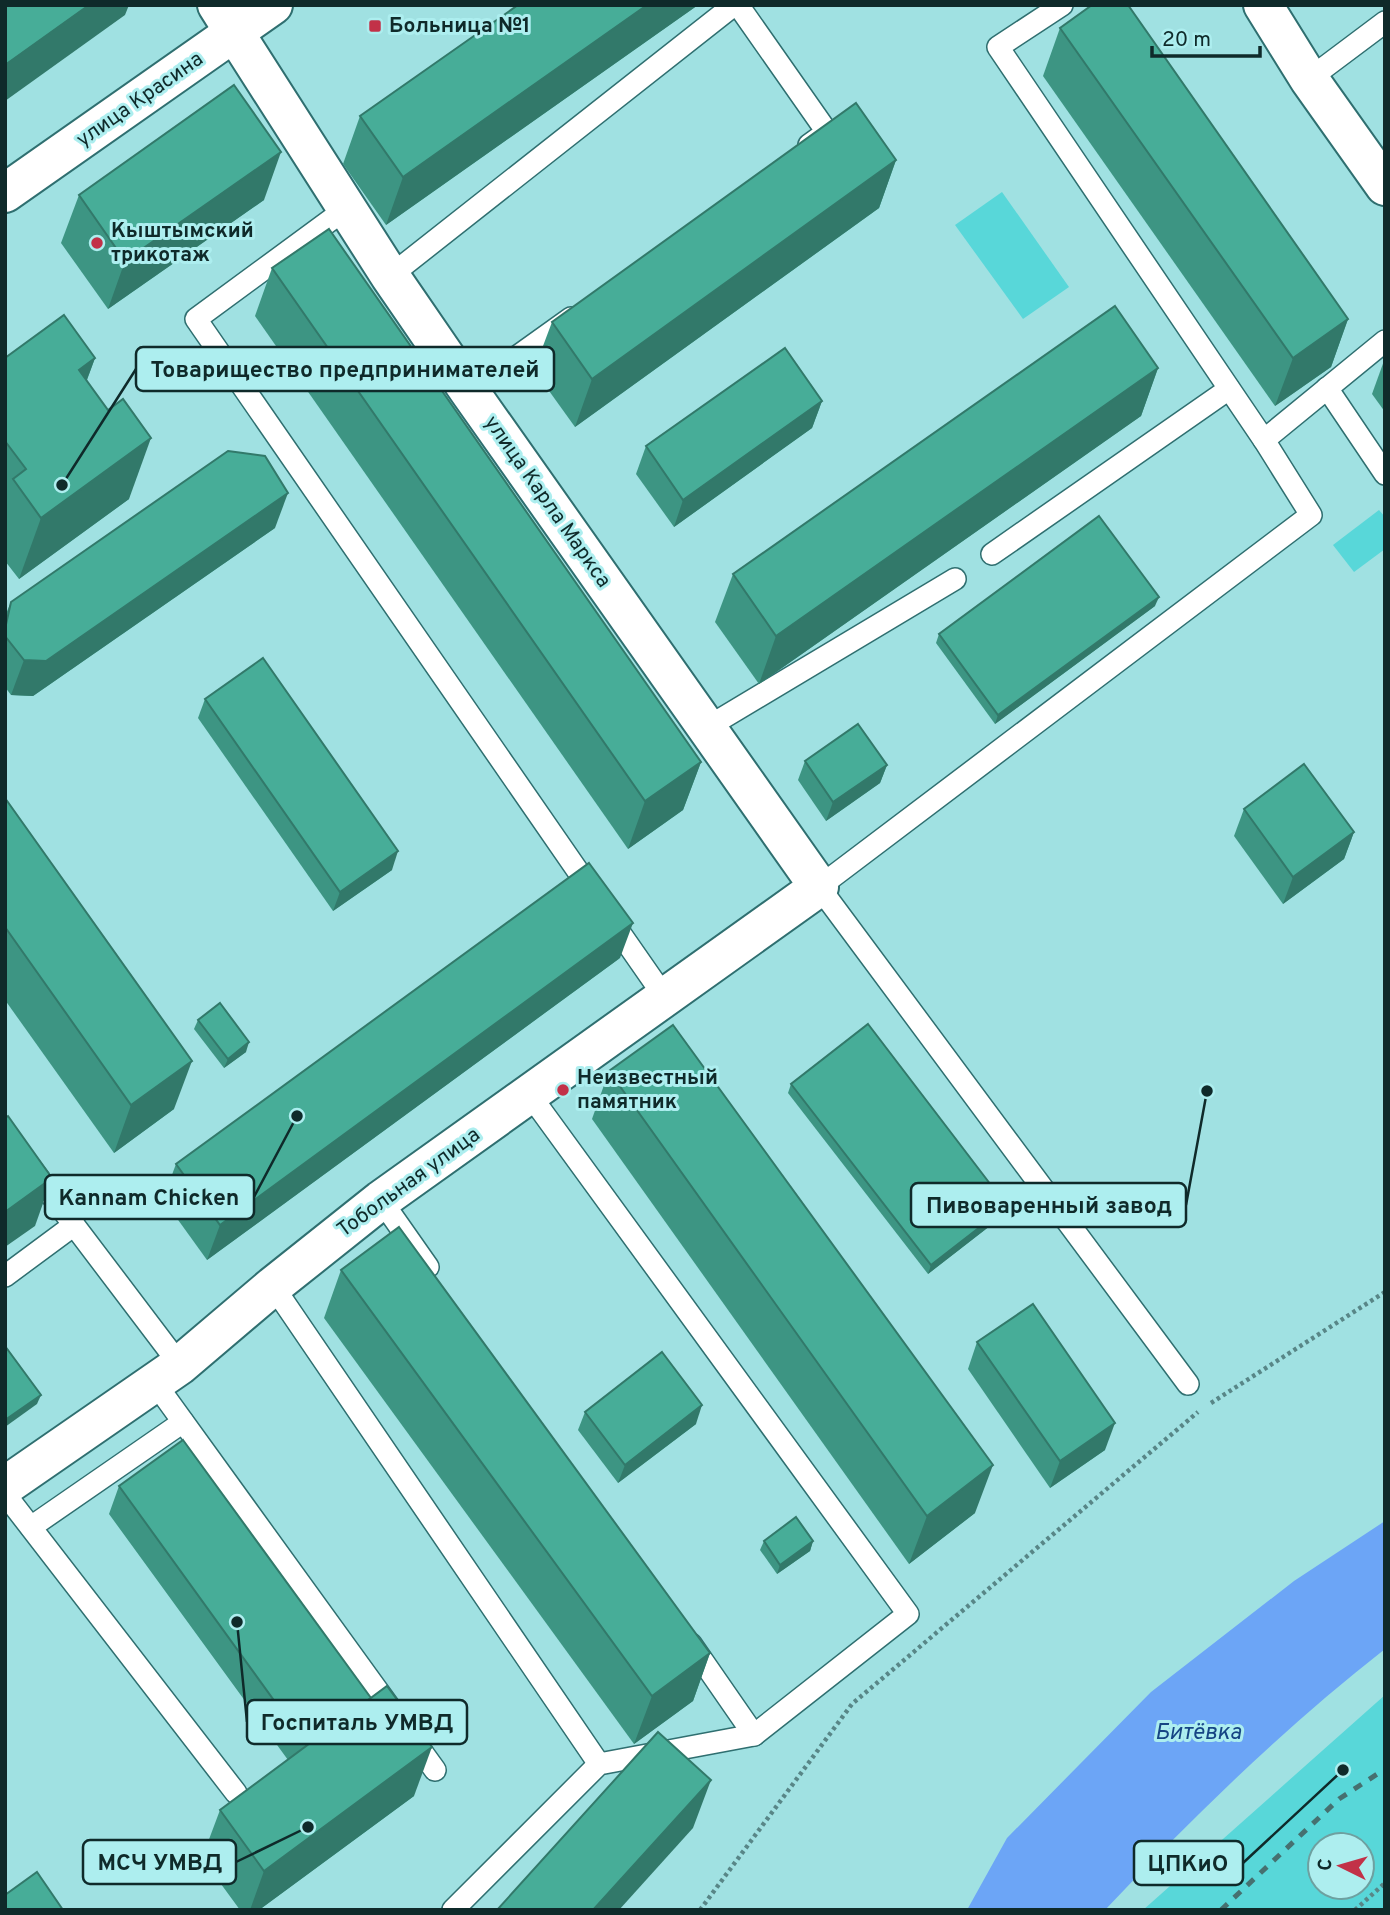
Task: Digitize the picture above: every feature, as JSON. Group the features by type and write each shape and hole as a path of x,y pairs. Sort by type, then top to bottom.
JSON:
{"street":[{"name":"улица Красина","path":"5,193 225,19 273,5"},
{"path":"1263,5 1308,79 1385,186"},
{"name":"улица Карла Маркса","path":"225,19 390,275 469,391 819,887"},
{"name":"Тобольная улица","path":"5,1486 167,1374 381,1200 666,999 819,887"}],"lane":[{"path":"390,275 736,5 827,132 793,157"},
{"path":"1062,5 998,47 1264,440 1311,515 819,887 1188,1384"},
{"path":"1308,79 1385,22"},
{"path":"347,208 196,319 666,999"},
{"path":"469,391 592,302"},
{"path":"1264,440 1385,341"},
{"path":"1327,388 1385,474"},
{"path":"992,554 1229,389"},
{"path":"706,728 955,579"},
{"path":"453,1910 599,1764 754,1735 908,1614 530,1095"},
{"path":"5,1134 74,1225 167,1374 183,1422 435,1770"},
{"path":"381,1200 437,1280"},
{"path":"5,1276 74,1225"},
{"path":"273,1286 599,1764"},
{"path":"31,1527 183,1422"},
{"path":"5,1494 236,1793"},
{"path":"675,1622 754,1735"}],"path":[{"path":"700,1910 852,1704 1202,1409 1385,1292"},
{"path":"1355,1910 1385,1883"}],"shaded area":[{"path":"1002,192 1069,287 1023,319 955,225"},
{"path":"1379,510 1385,517 1385,549 1354,572 1333,545"},
{"path":"1385,1695 1385,1910 1143,1910"}],"water":[{"name":"Битёвка","path":"1385,1521 1385,1649 1311,1710 1240,1774 1105,1910 967,1910 1007,1838 1151,1692 1294,1581"}],"building":[{"path":"5,5 89,5 5,65"},
{"path":"518,5 647,5 403,177 360,116"},
{"path":"1092,5 1128,5 1348,319 1293,358 1060,28"},
{"path":"234,85 281,152 125,261 79,195"},
{"path":"856,103 896,160 592,379 552,322"},
{"path":"329,229 701,762 645,801 272,268"},
{"path":"1115,306 1158,368 776,636 733,574"},
{"path":"64,315 95,358 79,370 108,410 123,399 151,438 41,518 13,479 26,469 5,441 5,358"},
{"path":"785,348 822,401 683,500 646,446"},
{"path":"228,451 265,456 288,493 46,661 24,660 5,636 11,602"},
{"path":"1099,516 1159,597 998,715 939,634"},
{"path":"263,658 398,851 340,892 205,699"},
{"path":"858,724 887,765 833,802 805,761"},
{"path":"1304,764 1354,832 1293,877 1244,809"},
{"path":"5,798 192,1061 131,1105 5,927"},
{"path":"589,863 633,923 220,1225 176,1164"},
{"path":"220,1003 249,1042 228,1059 198,1020"},
{"path":"868,1024 1007,1206 931,1265 791,1084"},
{"path":"673,1025 993,1465 927,1516 609,1071"},
{"path":"8,1116 52,1178 5,1212 5,1118"},
{"path":"399,1227 710,1653 652,1696 341,1270"},
{"path":"1033,1304 1115,1423 1060,1461 977,1342"},
{"path":"5,1346 41,1395 5,1420"},
{"path":"662,1352 702,1405 625,1465 585,1412"},
{"path":"183,1440 371,1698 307,1746 119,1486"},
{"path":"796,1517 813,1541 780,1565 764,1541"},
{"path":"387,1686 432,1747 264,1871 220,1810"},
{"path":"658,1732 711,1780 593,1910 497,1910"},
{"path":"37,1872 63,1910 5,1910 5,1895"}],"railway":[{"path":"1221,1910 1339,1799 1385,1769"}],"place":[{"name":"Больница №1","path":"375,26"},
{"name":"Кыштымский трикотаж","path":"97,243"},
{"name":"Товарищество предпринимателей","path":"62,485"},
{"name":"Неизвестный памятник","path":"563,1090"},
{"name":"Пивоваренный завод","path":"1207,1091"},
{"name":"Kannam Chicken","path":"297,1116"},
{"name":"Госпиталь УМВД","path":"237,1622"},
{"name":"ЦПКиО","path":"1343,1770"},
{"name":"МСЧ УМВД","path":"308,1827"}]}
